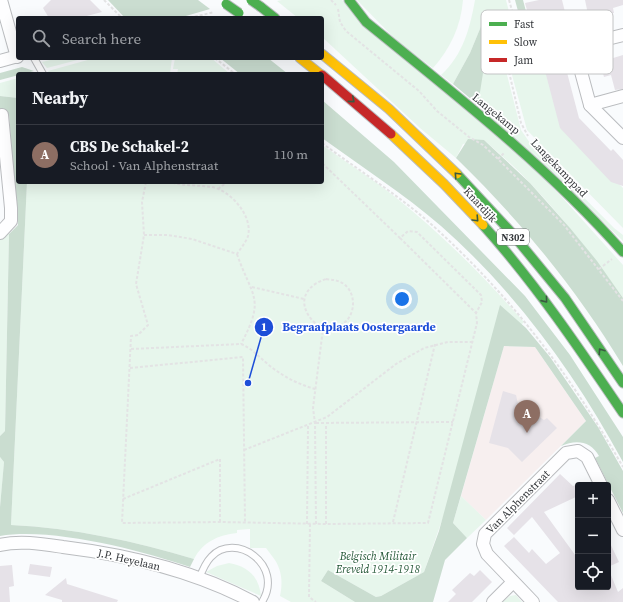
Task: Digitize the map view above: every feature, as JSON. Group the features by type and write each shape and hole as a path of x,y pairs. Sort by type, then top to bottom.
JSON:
{"main road":[{"path":"251,0 272,16"},
{"name":"Langekamp","path":"349,0 366,22 544,169 582,206 623,252"},
{"path":"223,2 242,15"},
{"name":"Knardijk","path":"324,56 386,106 443,160 494,214 565,298 623,383"},
{"name":"Knardijk","path":"302,60 317,72"},
{"name":"Knardijk","path":"324,77 414,155 497,241 551,308 623,413"}],"street":[{"path":"1,0 16,52"},
{"path":"613,38 623,35"},
{"path":"0,61 16,56"},
{"path":"582,74 590,105 623,138"},
{"path":"590,105 623,96"},
{"path":"0,233 11,221 2,115"},
{"name":"Van Alphenstraat","path":"533,602 487,554 483,544 485,534 566,454 578,451 587,457 600,482"},
{"path":"611,506 623,530"},
{"name":"J.P. Heyelaan","path":"0,545 26,543 93,551 155,565 199,579 245,600"},
{"path":"493,602 513,582"}],"lane":[{"path":"35,60 42,72"},
{"path":"199,579 206,563 214,554 223,548 240,549 253,556 266,568 269,585 262,602"}],"path":[{"path":"104,0 120,16"},
{"path":"331,0 338,9 340,22 346,31 419,91 437,111 469,137 483,145 545,208 557,217 612,284 623,301"},
{"path":"509,0 512,10"},
{"path":"198,16 206,14"},
{"path":"218,60 232,72"},
{"name":"Langekamppad","path":"509,74 521,123 532,142"},
{"path":"324,144 382,185 430,223 508,300 545,346 578,392 623,467"},
{"path":"146,184 142,202 144,235 136,284 148,325 138,335 131,336 122,523 428,523 478,318 476,313 324,165"},
{"path":"183,184 218,189 237,204 244,212 248,221 248,236 237,254"},
{"path":"218,189 224,184"},
{"path":"400,238 408,231 417,232 467,281 481,295 482,302 476,313"},
{"path":"144,235 182,237 237,254 255,297 255,310 241,344"},
{"path":"326,279 336,280 345,285 352,294 354,304 351,314 345,322 336,327 323,329 313,323 305,312 304,299 308,289 316,282 326,279"},
{"path":"252,287 304,299"},
{"path":"316,524 315,423 313,408 323,329"},
{"path":"244,450 308,426 340,409 407,357 435,344 472,342"},
{"path":"131,349 241,344 250,348 280,374 304,386 315,389"},
{"path":"394,522 435,344"},
{"path":"130,368 243,357 245,523"},
{"path":"315,423 453,422"},
{"path":"326,423 326,524"},
{"path":"308,426 309,597 316,602"},
{"path":"123,499 220,460 220,522"}],"shaded area":[{"path":"504,346 535,347 586,421 486,520 461,496"}],"green space":[{"path":"108,0 198,0 210,9 186,16 123,16"},
{"path":"342,0 524,159 560,195 623,265 623,298 591,254 556,211 520,172 484,140 463,144 456,158 420,128 324,39 324,16 296,16 277,1"},
{"path":"357,0 463,0 460,19 454,37 445,53 433,68 398,42"},
{"path":"475,0 506,0 509,10 481,10 481,26 470,53 453,84 441,75 449,67 460,50 471,21"},
{"path":"515,0 523,0 526,10 518,10"},
{"path":"481,26 481,74 483,74 478,105 453,84 470,53"},
{"path":"481,44 481,74 507,74 521,130 530,143 614,228 623,235 623,241 478,105"},
{"path":"50,60 77,60 47,68 42,62"},
{"path":"88,60 172,60 170,72 48,71"},
{"path":"175,60 213,60 228,72 177,72 178,69 173,69"},
{"path":"222,60 270,60 286,72 238,72"},
{"path":"22,67 34,71 16,72 16,76 0,80 0,73"},
{"path":"546,74 565,128 623,188 623,228 527,130 512,75"},
{"path":"16,79 16,98 0,96 0,83"},
{"path":"0,96 16,98 16,184 27,184 11,525 80,532 126,541 194,559 190,567 121,547 69,537 21,534 0,536 0,507 4,462 0,457 0,436 5,431 9,234 18,225 9,115 0,115"},
{"path":"324,102 394,162 525,296 570,355 623,437 623,462 565,366 519,307 494,278 441,226 398,192 324,139"},
{"path":"468,139 484,140 530,183 597,261 623,298 623,366 567,283 503,206 456,158"},
{"name":"Belgisch Militair Ereveld 1914-1918","path":"324,146 412,210 478,272 524,322 517,329 507,333 424,572 381,596 376,597 328,570 321,581 355,602 291,602 280,596 280,570 266,548 250,548 250,529 237,530 237,533 212,540 202,548 194,559 103,536 57,529 11,525 27,184 324,184"},
{"path":"9,233 5,431 0,436 0,239"},
{"path":"500,305 526,328 550,357 598,427 623,471 623,513 611,489 611,482 607,482 595,458 599,456 596,451 587,444 578,442 572,442 561,446 586,421 535,347 504,346 453,523 467,538 445,560 433,602 355,602 321,581 328,570 376,597 381,596 424,572 439,531"},
{"path":"0,457 4,462 0,507"},
{"path":"461,496 486,520 467,538 453,523"},
{"path":"229,563 242,567 255,578 260,589 261,596 206,572 217,566"},
{"path":"516,595 522,602 502,602 510,596"}],"building":[{"path":"51,0 90,0 102,12 87,16 48,16 43,8"},
{"path":"539,0 562,0 564,10 527,10 525,3"},
{"path":"585,0 623,0 623,5 613,8 614,13 613,10 587,10"},
{"path":"623,55 623,89 615,90 611,75 604,77 603,74 613,74 613,58"},
{"path":"546,74 567,74 579,118 611,151 613,149 623,160 623,186 611,182 560,128"},
{"path":"503,391 516,395 518,404 544,420 547,418 557,428 522,462 508,448 489,443"},
{"path":"560,474 573,486 575,485 575,497 544,512 575,555 575,590 611,590 611,575 618,592 623,588 623,602 558,602 504,546 514,537 529,553 532,549 546,564 560,553 532,517 514,535 507,528"},
{"path":"611,545 619,562 611,566"},
{"path":"30,564 52,567 50,577 28,574"},
{"path":"12,565 14,586 9,587 10,602 0,602 0,566"},
{"path":"480,570 492,582 472,602 448,602 456,594 452,590 470,573 474,576"},
{"path":"66,578 67,584 118,600 117,602 62,602 62,600 45,595"}],"traffic: fast":[{"path":"251,0 261,7"},
{"path":"349,0 366,22 467,104 532,160 594,220 623,252"},
{"path":"226,4 239,13"},
{"path":"261,7 272,16"},
{"path":"457,174 510,231 565,298 623,383"},
{"path":"483,225 539,293 623,413"}],"traffic: slow":[{"path":"324,56 389,109 457,174"},
{"path":"302,60 318,72"},
{"path":"391,134 444,184 483,225"}],"traffic: jam":[{"path":"324,77 391,134"}],"place":[{"name":"Begraafplaats Oostergaarde","path":"248,383"},
{"name":"CBS De Schakel-2","path":"527,433"}]}
